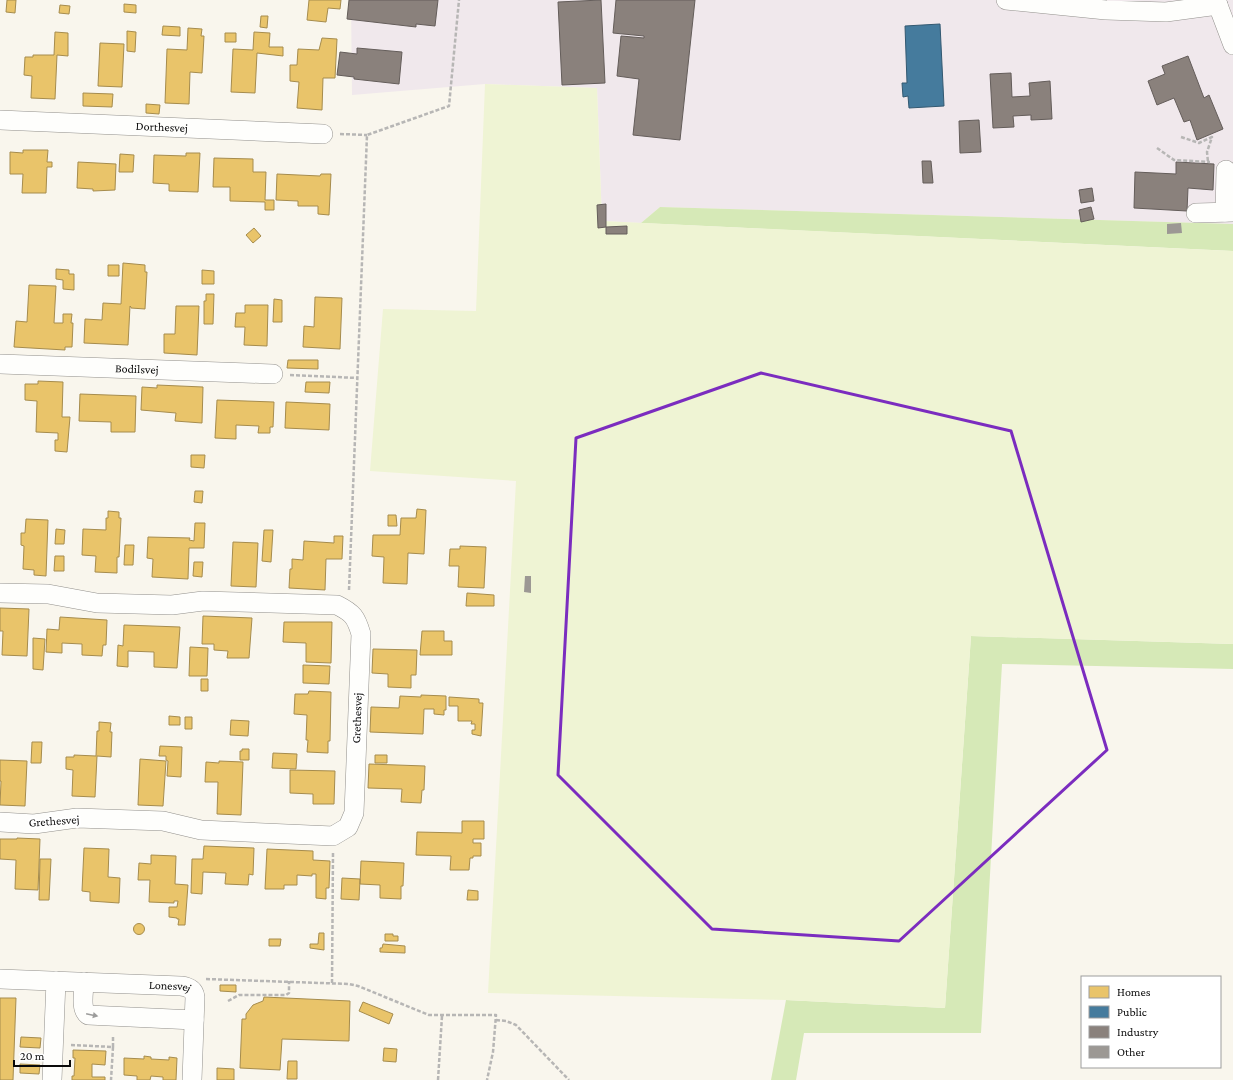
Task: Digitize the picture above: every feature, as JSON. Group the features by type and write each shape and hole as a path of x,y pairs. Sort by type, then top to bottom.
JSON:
{"street":[{"path":"1006,0 1106,10 1166,12 1217,2 1233,45"},
{"name":"Dorthesvej","path":"0,120 323,134"},
{"path":"1196,213 1229,212 1226,170"},
{"name":"Bodilsvej","path":"0,364 273,374"},
{"path":"0,593 48,594 97,603 172,605 203,601 338,605 348,610"},
{"name":"Grethesvej","path":"0,822 34,824 77,818 163,822 200,830 333,836 348,827 354,813 361,634 358,621 348,610"},
{"name":"Lonesvej","path":"0,979 181,986 191,989 195,998 192,1080"},
{"path":"52,1080 56,981"},
{"path":"84,982 84,1007 88,1015 194,1020"}],"path":[{"path":"323,134 367,135 449,106 459,0"},
{"path":"348,610 367,135"},
{"path":"1181,137 1199,143 1212,137 1207,152 1208,162"},
{"path":"1157,148 1174,160 1216,162 1226,170"},
{"path":"273,374 358,378"},
{"path":"332,983 333,836"},
{"path":"191,989 198,982 209,978 354,984 423,1014 442,1016 496,1015 487,1080"},
{"path":"228,1001 239,995 286,995 289,994 289,981"},
{"path":"438,1080 442,1016"},
{"path":"496,1020 506,1021 516,1025 569,1080"},
{"path":"53,1044 113,1046 111,1080"}],"highlighted area":[{"path":"761,373 1011,431 1107,750 899,941 712,929 558,775 576,438"}],"shaded area":[{"path":"351,0 1233,0 1233,224 660,207 641,223 602,221 597,88 485,84 352,95"}],"green space":[{"path":"485,84 597,88 602,221 1233,251 1233,644 971,636 945,1008 786,1000 488,993 516,481 370,471 383,309 476,311"},
{"path":"660,207 1233,224 1233,251 641,223"},
{"path":"971,636 1233,644 1233,669 1002,664 981,1033 804,1033 796,1080 771,1080 786,1000 945,1008"}],"building: Homes":[{"path":"7,0 16,0 15,13 6,12"},
{"path":"309,0 341,0 340,9 328,8 326,22 307,20"},
{"path":"124,4 136,5 136,13 124,12"},
{"path":"60,5 70,6 69,14 59,13"},
{"path":"261,16 268,16 267,28 260,27"},
{"path":"163,26 180,27 180,36 162,35"},
{"path":"188,28 202,29 201,36 204,36 202,73 190,72 189,104 165,103 167,49 187,50"},
{"path":"127,31 136,32 135,52 127,51"},
{"path":"55,32 68,33 68,56 57,55 55,99 31,98 32,76 24,75 25,57 33,57 33,55 54,55"},
{"path":"254,32 270,33 269,47 283,47 283,56 257,53 255,93 231,92 233,49 253,50"},
{"path":"225,33 236,33 236,42 225,42"},
{"path":"322,38 337,39 335,78 323,78 322,110 297,108 299,82 290,81 290,65 297,65 298,49 319,50"},
{"path":"100,43 124,44 122,87 98,86"},
{"path":"83,93 113,94 112,107 83,106"},
{"path":"146,104 160,105 159,114 146,113"},
{"path":"23,150 48,150 47,162 52,162 52,167 47,167 46,193 22,193 23,174 10,174 10,152 23,153"},
{"path":"186,153 200,153 198,192 169,191 169,184 153,183 154,155 186,156"},
{"path":"120,154 134,155 133,172 119,172"},
{"path":"214,158 253,159 253,172 266,172 265,200 274,200 274,210 265,210 265,202 230,201 230,187 213,187"},
{"path":"78,162 116,164 115,190 93,191 93,189 77,188"},
{"path":"277,174 320,176 321,174 331,174 329,215 318,214 318,206 298,206 298,201 276,200"},
{"path":"254,228 261,236 253,243 246,235"},
{"path":"123,263 145,265 145,272 147,272 145,309 131,308 130,306 128,345 84,343 85,319 102,320 103,303 121,304"},
{"path":"108,265 119,265 119,276 108,276"},
{"path":"56,269 69,270 69,274 74,274 74,290 63,289 63,280 56,279"},
{"path":"202,270 214,271 214,284 202,284"},
{"path":"29,285 56,286 54,323 63,323 63,314 72,314 72,347 65,347 65,350 14,347 16,321 27,322"},
{"path":"206,294 214,294 213,324 204,324 204,301 206,301"},
{"path":"315,297 342,298 340,349 303,347 304,326 314,327"},
{"path":"274,299 282,300 282,322 273,322"},
{"path":"245,305 268,305 267,346 244,345 245,327 235,327 236,313 245,313"},
{"path":"176,306 199,306 197,355 164,353 164,334 175,334"},
{"path":"288,360 318,360 318,369 287,368"},
{"path":"38,381 63,382 62,417 70,417 67,452 55,451 55,440 58,440 58,433 36,432 37,401 25,400 25,384 38,384"},
{"path":"306,382 330,382 329,393 305,392"},
{"path":"157,385 203,387 202,423 175,421 176,413 141,410 142,387 157,388"},
{"path":"80,394 136,396 135,432 111,432 111,422 79,421"},
{"path":"217,400 274,402 273,427 270,427 270,433 258,433 259,426 236,425 236,439 215,438"},
{"path":"286,402 330,404 329,430 285,428"},
{"path":"191,455 205,455 204,468 191,467"},
{"path":"195,491 203,491 202,503 194,502"},
{"path":"417,509 426,510 424,554 408,553 407,584 383,583 384,557 372,556 373,535 400,535 401,518 416,518"},
{"path":"108,511 119,512 119,518 121,518 117,573 95,572 96,556 82,555 83,529 106,530 106,518 108,518"},
{"path":"388,515 396,515 397,526 388,526"},
{"path":"26,519 48,520 46,576 34,575 34,570 23,569 24,546 21,545 21,533 25,533"},
{"path":"195,523 205,523 204,548 189,548 188,579 152,577 153,559 147,558 148,537 190,538 189,540 194,541"},
{"path":"56,529 65,530 64,544 55,544"},
{"path":"264,530 273,530 271,562 262,561"},
{"path":"334,536 343,536 342,559 326,559 325,590 289,588 292,559 303,560 304,541 334,543"},
{"path":"233,542 258,543 256,587 231,586"},
{"path":"125,545 134,545 133,565 124,565"},
{"path":"460,546 486,547 484,588 458,587 459,566 449,566 450,549 460,549"},
{"path":"55,556 64,556 64,571 54,571"},
{"path":"194,562 203,562 202,577 193,576"},
{"path":"467,593 494,595 494,606 466,606"},
{"path":"0,608 29,609 27,656 2,655 3,631 0,631"},
{"path":"203,616 252,618 249,658 227,658 228,651 214,650 214,644 202,644"},
{"path":"60,617 107,620 106,645 103,645 102,656 82,655 82,644 62,643 62,653 46,652 47,629 59,630"},
{"path":"284,622 332,622 331,663 306,662 306,643 283,642"},
{"path":"124,625 180,627 177,668 154,667 154,652 128,651 128,667 117,666 118,645 123,646"},
{"path":"422,631 444,631 444,641 452,641 452,655 420,655"},
{"path":"33,638 45,639 43,670 33,669"},
{"path":"190,647 208,648 207,676 189,676"},
{"path":"373,649 417,650 416,675 411,675 411,688 388,687 388,674 372,673"},
{"path":"303,665 330,666 329,684 303,683"},
{"path":"201,679 208,679 208,691 201,691"},
{"path":"309,691 331,692 330,741 328,741 328,753 307,752 307,715 294,714 295,694 308,694"},
{"path":"421,695 446,696 446,710 444,710 444,715 434,714 434,709 424,709 423,734 370,732 371,707 399,708 400,696 421,697"},
{"path":"449,697 479,699 479,703 483,703 481,736 472,734 472,730 475,730 475,724 471,724 472,721 458,721 458,706 449,706"},
{"path":"169,716 180,717 180,725 169,725"},
{"path":"185,717 192,717 192,729 185,729"},
{"path":"231,720 249,721 248,736 230,735"},
{"path":"99,722 111,723 111,757 97,756 95,797 72,796 73,770 66,769 66,757 74,757 74,755 96,756 97,731 99,731"},
{"path":"32,742 42,742 41,763 31,763"},
{"path":"160,746 182,747 181,777 167,776 168,761 166,760 166,756 159,756"},
{"path":"242,749 249,749 249,760 240,760 240,751 242,751"},
{"path":"273,753 297,754 296,769 272,768"},
{"path":"375,755 387,755 387,763 375,763"},
{"path":"140,759 166,761 163,806 138,805"},
{"path":"0,760 27,761 25,806 0,805"},
{"path":"219,761 243,762 241,815 217,814 218,782 205,782 206,762 219,763"},
{"path":"369,764 425,766 424,790 422,790 421,803 401,802 402,789 368,788"},
{"path":"290,770 335,771 334,804 313,804 313,794 290,793"},
{"path":"462,821 484,821 484,839 473,839 473,843 481,843 481,856 473,856 473,858 470,858 469,870 450,870 451,856 416,855 417,832 462,833"},
{"path":"0,839 40,839 38,890 15,889 16,860 0,859"},
{"path":"204,846 254,848 253,875 249,874 248,885 225,884 226,873 203,872 202,894 191,893 192,859 203,859"},
{"path":"84,848 109,849 108,877 120,878 119,903 90,901 90,892 82,891"},
{"path":"267,849 313,851 313,860 330,861 329,888 326,888 326,899 316,898 316,874 312,874 312,876 297,875 297,885 284,885 284,889 265,889"},
{"path":"151,855 176,856 175,884 188,885 185,925 178,925 179,919 169,917 169,907 177,907 178,901 174,901 174,903 149,902 150,880 138,880 139,863 151,864"},
{"path":"40,859 51,859 49,900 39,900"},
{"path":"361,861 404,863 401,899 380,898 380,885 360,884"},
{"path":"342,878 360,879 359,900 341,899"},
{"path":"468,890 478,891 478,900 467,900"},
{"path":"139,923 143,925 145,929 143,933 139,935 135,933 133,929 135,925"},
{"path":"319,933 324,933 324,950 310,948 310,944 318,944"},
{"path":"385,934 393,934 393,936 398,936 398,941 385,941"},
{"path":"269,939 281,939 280,946 269,946"},
{"path":"383,944 405,946 405,953 380,952 380,948 382,948"},
{"path":"220,985 236,985 236,992 220,991"},
{"path":"264,997 350,1001 349,1041 282,1039 280,1070 240,1068 242,1019 246,1019 246,1014 253,1005 263,1001"},
{"path":"0,998 16,998 13,1080 0,1080"},
{"path":"363,1002 393,1014 389,1024 359,1011"},
{"path":"21,1037 41,1038 40,1048 20,1047"},
{"path":"384,1048 397,1049 396,1062 383,1061"},
{"path":"73,1050 106,1051 105,1065 92,1064 92,1077 105,1077 105,1080 72,1080 72,1076 74,1076 75,1058 73,1058"},
{"path":"144,1056 151,1057 151,1059 169,1060 169,1057 177,1058 176,1080 163,1080 163,1077 151,1076 150,1080 137,1080 137,1076 124,1075 124,1058 144,1059"},
{"path":"288,1061 297,1061 297,1079 287,1079"},
{"path":"20,1064 40,1065 39,1074 20,1073"},
{"path":"217,1068 234,1069 234,1080 217,1080"}],"building: Public":[{"path":"940,24 944,106 909,108 908,96 903,97 902,83 907,83 905,26"}],"building: Industry":[{"path":"349,0 438,0 435,26 416,24 416,27 347,19"},
{"path":"601,0 605,83 562,85 558,2"},
{"path":"616,0 695,0 680,140 633,135 639,79 617,76 621,36 644,38 644,36 613,33"},
{"path":"357,48 402,52 399,84 354,79 354,77 337,75 340,52 357,54"},
{"path":"1188,56 1204,98 1209,95 1223,129 1197,140 1190,120 1184,122 1174,98 1157,105 1148,81 1165,74 1162,66"},
{"path":"1011,73 1012,97 1030,96 1029,83 1050,81 1052,119 1031,120 1031,115 1013,116 1014,127 993,128 990,74"},
{"path":"979,120 981,152 960,153 959,121"},
{"path":"922,161 931,161 933,183 923,183"},
{"path":"1176,162 1214,164 1213,190 1188,188 1187,211 1134,208 1135,172 1176,174"},
{"path":"1092,188 1094,201 1081,203 1079,190"},
{"path":"606,204 606,227 598,228 597,205"},
{"path":"1091,207 1094,219 1081,222 1079,210"},
{"path":"627,226 627,234 606,234 606,227"}],"building: Other":[{"path":"1181,223 1182,233 1167,234 1167,224"},
{"path":"525,576 531,576 531,593 524,592"}]}
